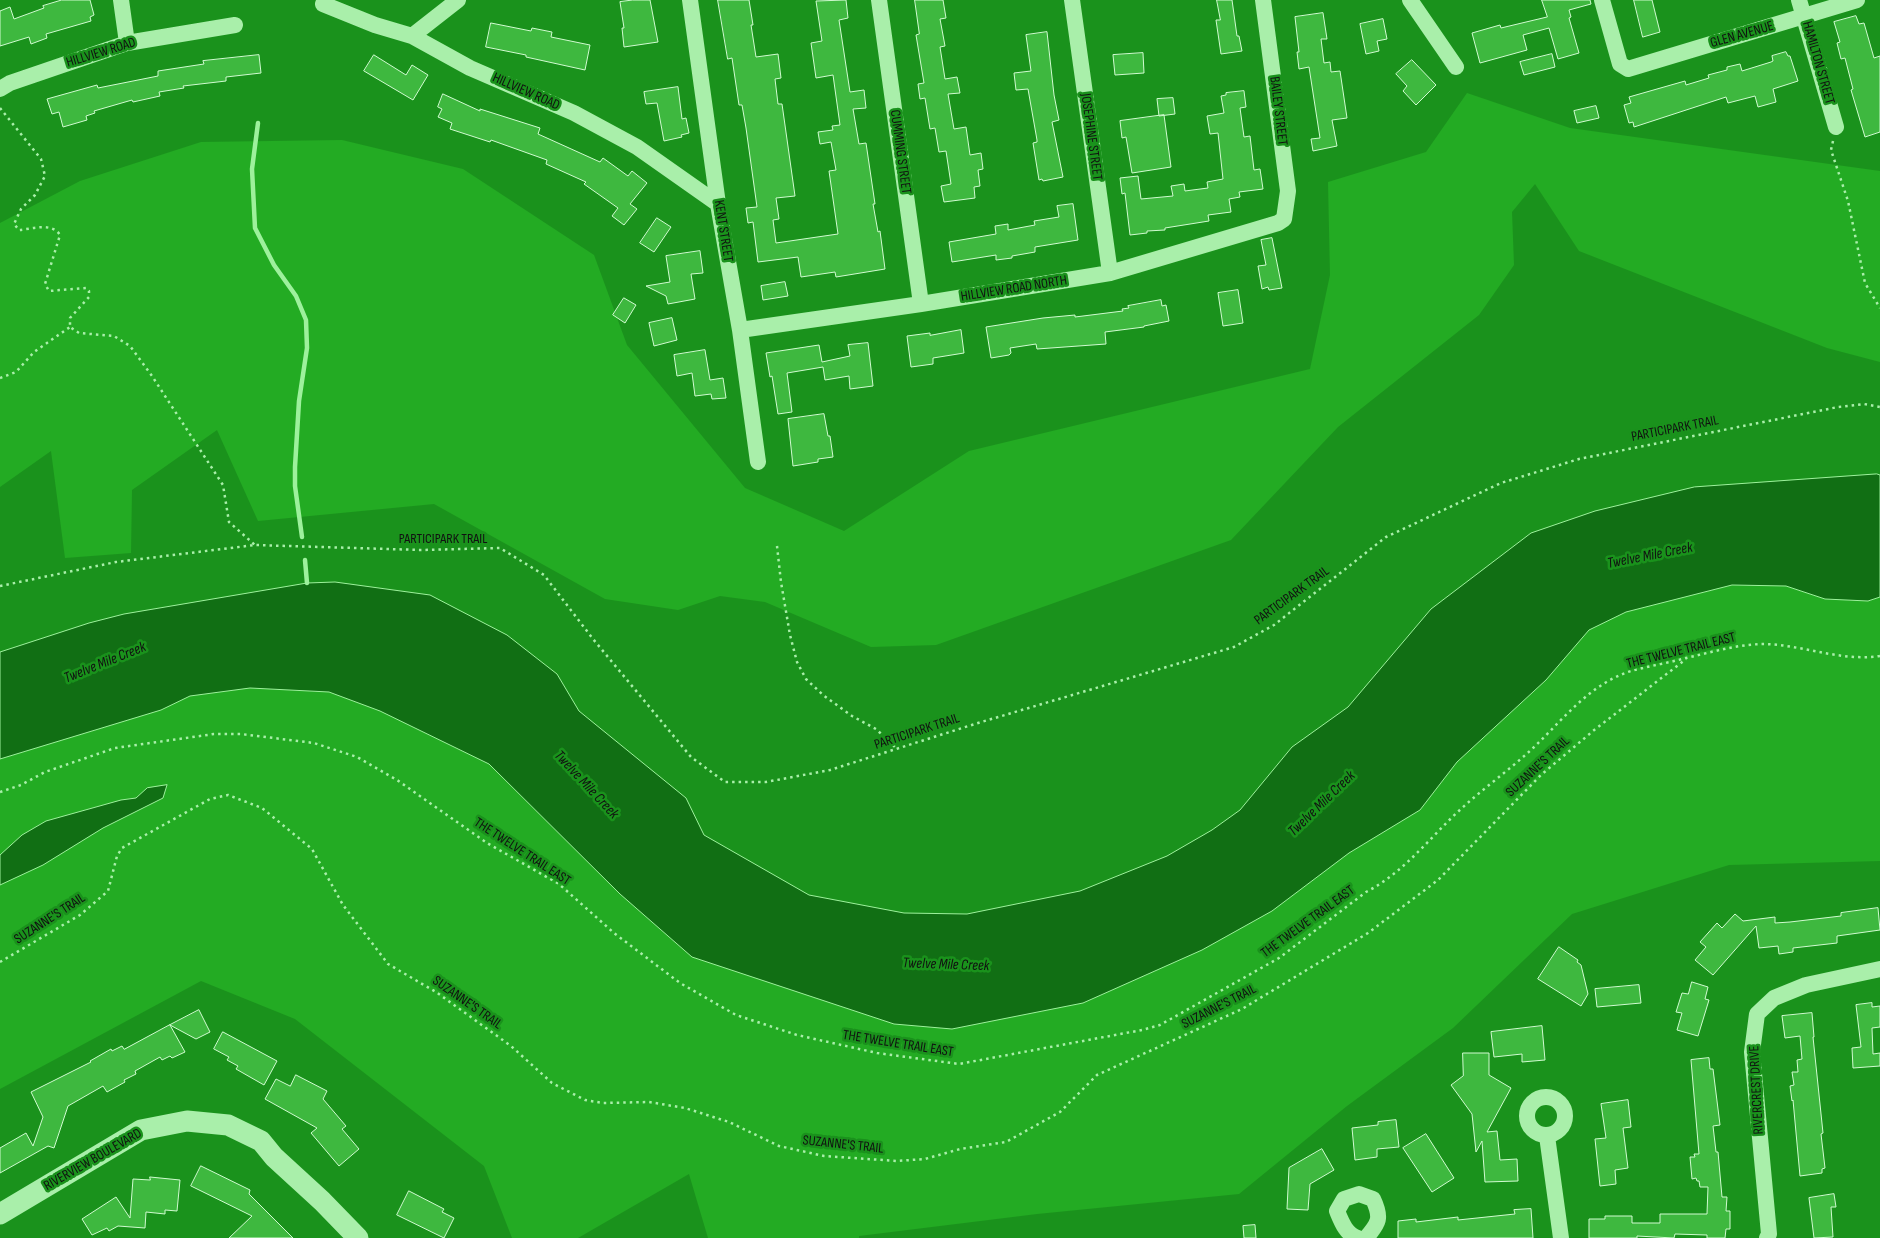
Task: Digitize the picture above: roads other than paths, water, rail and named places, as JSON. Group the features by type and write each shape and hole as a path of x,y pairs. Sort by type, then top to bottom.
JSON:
{"street":[{"path":"120,0 127,43"},
{"path":"412,36 458,0"},
{"name":"KENT STREET","path":"690,0 718,204 740,330 758,462"},
{"name":"CUMMING STREET","path":"879,0 922,304"},
{"name":"JOSEPHINE STREET","path":"1072,0 1110,273"},
{"name":"BAILEY STREET","path":"1263,0 1288,191 1284,219 1282,220"},
{"path":"1410,0 1456,67"},
{"name":"GLEN AVENUE","path":"1602,0 1620,64 1628,69 1857,0"},
{"name":"HAMILTON STREET","path":"1799,0 1836,126"},
{"name":"HILLVIEW ROAD","path":"323,4 376,25 412,36 470,68 574,113 637,146 718,204"},
{"name":"HILLVIEW ROAD","path":"0,89 10,83 127,43 235,25"},
{"name":"HILLVIEW ROAD NORTH","path":"740,330 922,304 1110,273 1269,226 1282,220"},
{"name":"RIVERCREST DRIVE","path":"1767,1238 1752,1052 1758,1014 1774,998 1806,985 1880,969"},
{"name":"RIVERVIEW BOULEVARD","path":"0,1214 141,1130 187,1121 228,1125 261,1141 274,1157 322,1201 358,1238"},
{"path":"1546,1136 1561,1238"},
{"path":"1358,1238 1352,1236 1344,1227 1337,1211 1344,1199 1359,1194 1373,1199 1379,1212 1377,1224 1366,1238"}],"water":[{"name":"Twelve Mile Creek","path":"1880,475 1880,597 1868,601 1825,599 1786,586 1732,585 1626,612 1589,630 1546,680 1457,762 1420,810 1349,853 1272,911 1202,950 1083,1003 952,1029 894,1024 692,957 620,894 489,764 380,711 329,692 250,688 190,696 161,710 0,759 0,652 89,623 124,614 307,583 335,582 430,595 507,635 557,674 579,711 686,798 704,835 809,895 904,913 967,914 1080,891 1167,856 1212,830 1240,810 1292,747 1348,707 1431,609 1531,533 1595,511 1694,487"},
{"path":"167,785 163,798 103,828 43,865 0,885 0,855 22,835 46,821 121,800 136,798 147,788"}],"waterway":[{"path":"258,123 252,169 255,228 274,265 296,296 306,320 307,348 299,401 295,467 295,486 302,537"},
{"path":"305,560 307,583"}]}
